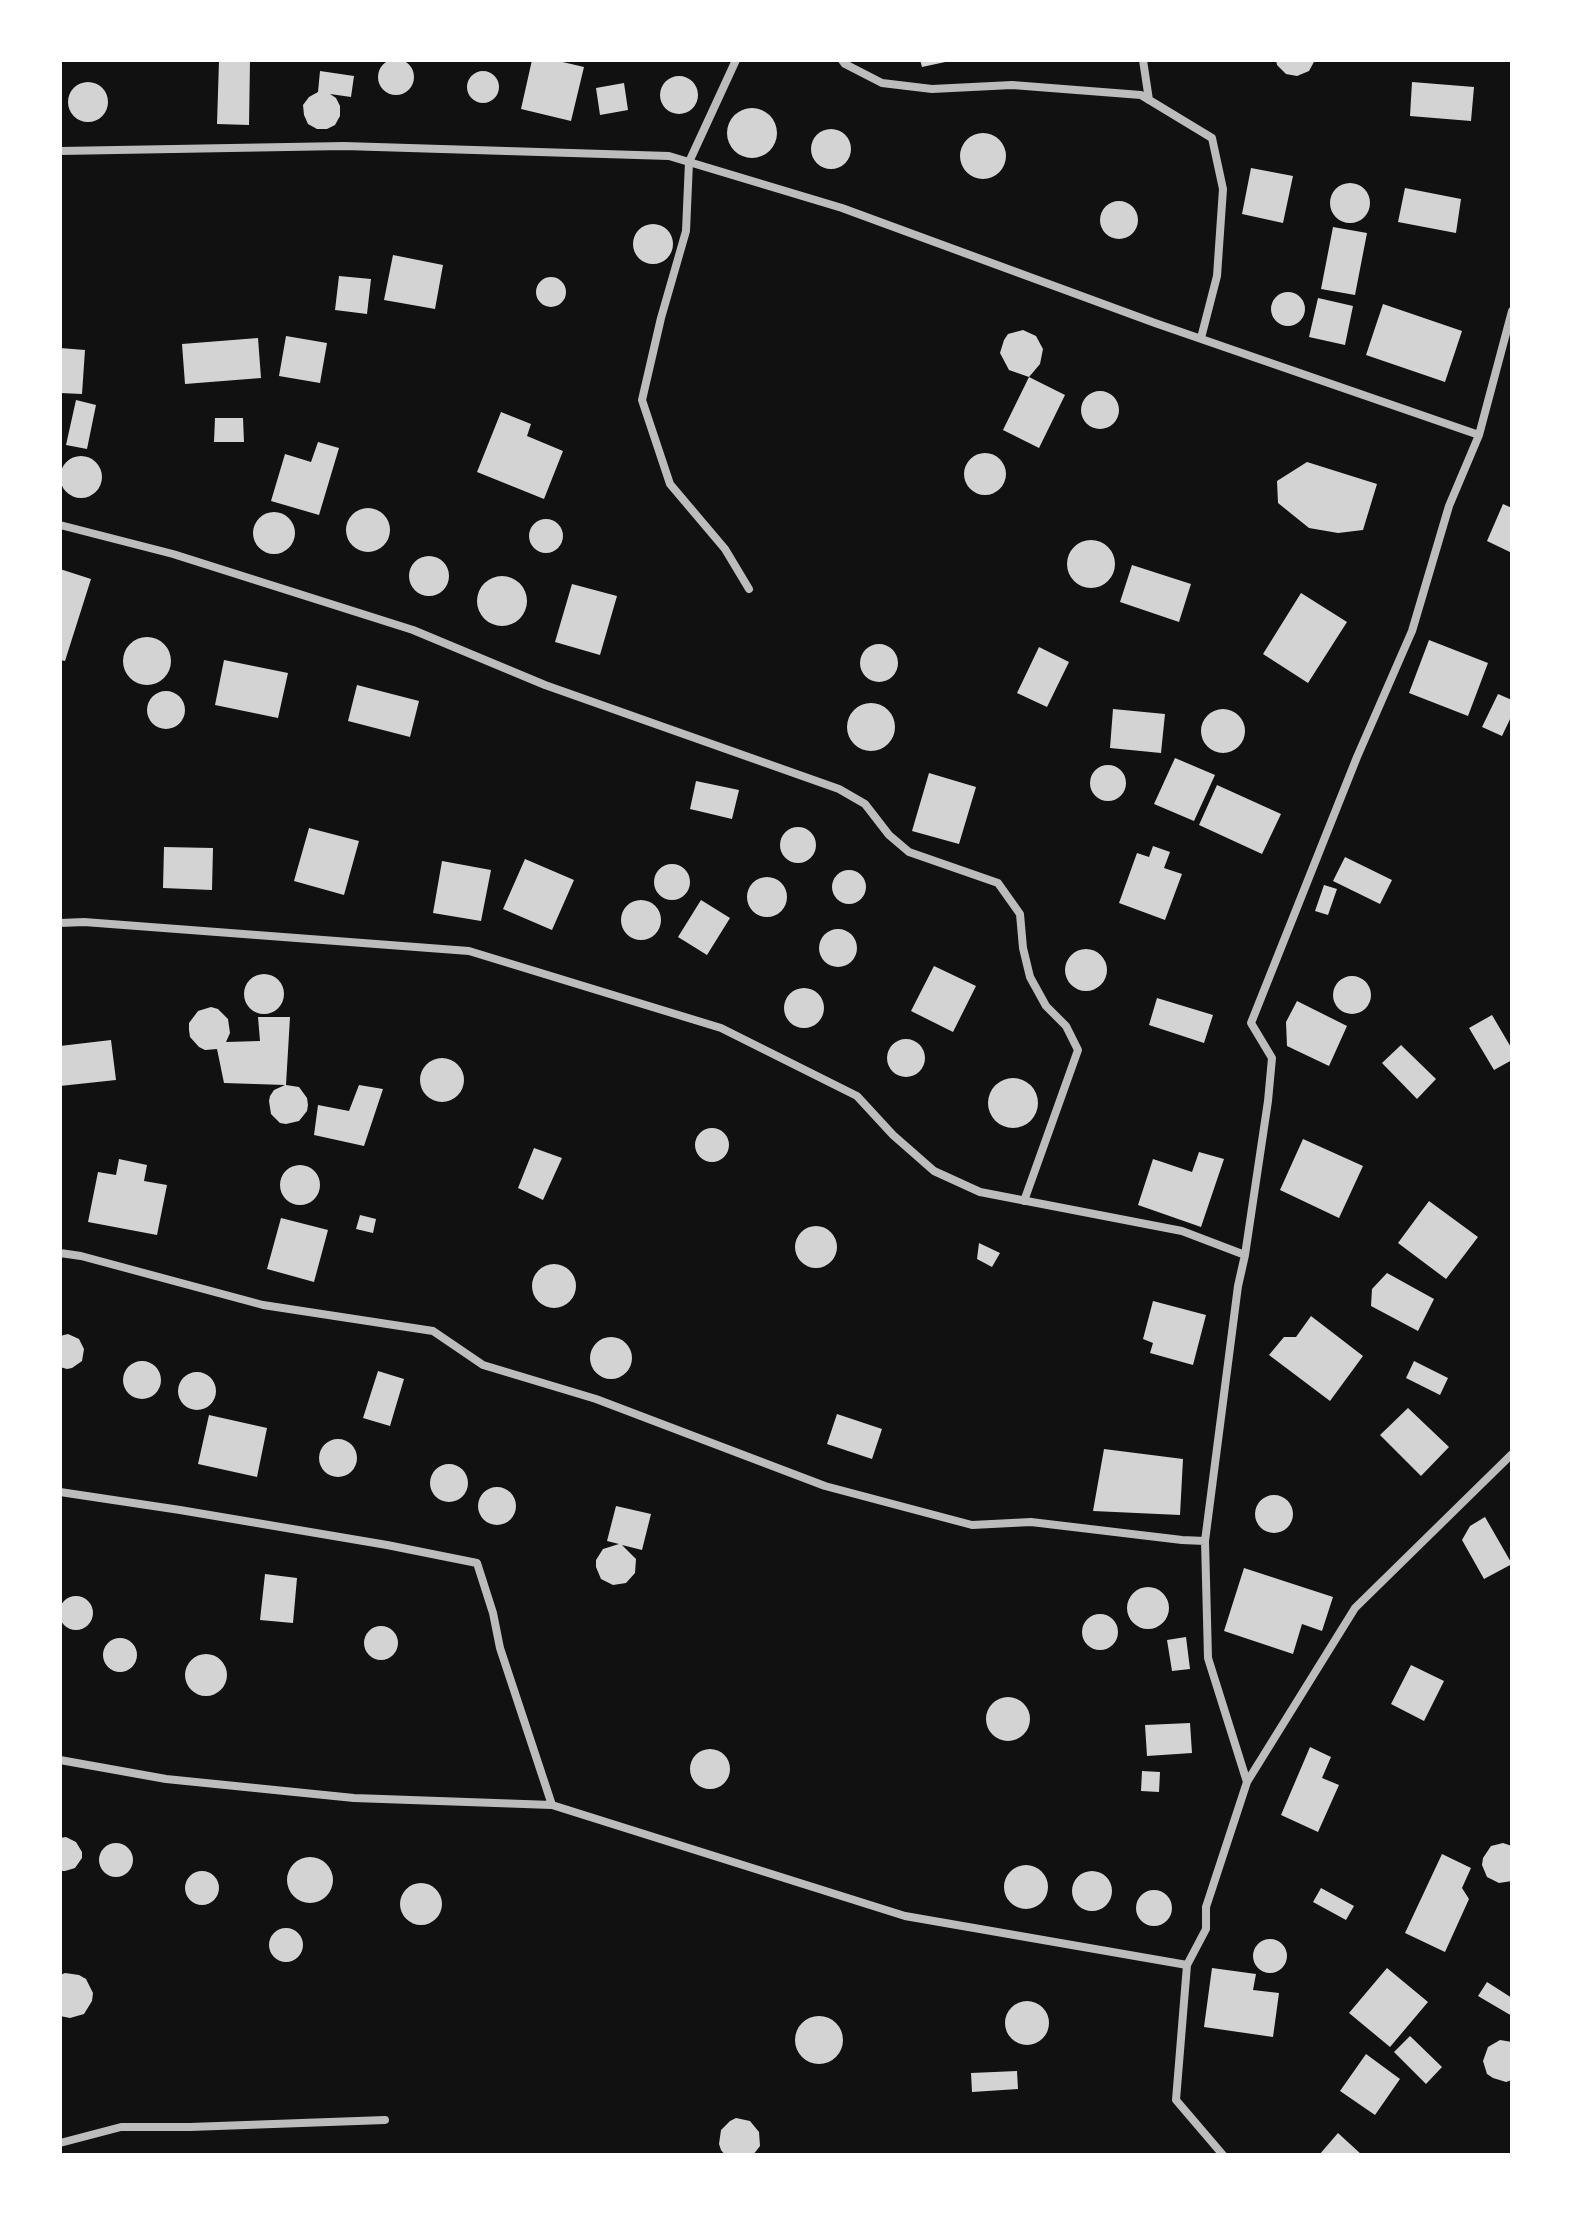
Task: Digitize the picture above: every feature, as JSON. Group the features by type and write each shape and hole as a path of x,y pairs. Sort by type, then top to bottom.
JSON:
{"street":[{"path":"736,60 689,162 686,231 642,400 670,484 725,549 749,589"},
{"path":"842,60 882,83 920,88 1012,85 1141,95 1212,138 1223,189 1217,276 1201,338"},
{"path":"1143,60 1149,100"},
{"path":"60,151 344,146 669,156 842,208 1479,435"},
{"path":"1247,1782 1208,1658 1205,1541 1272,1058 1251,1023 1357,757 1412,631 1449,506 1479,435 1512,311"},
{"path":"60,525 173,554 413,630 545,685 839,789 865,804 889,835 909,852 998,883 1020,914 1030,977 1046,1006 1066,1026 1078,1050 1024,1201"},
{"path":"60,923 99,923 469,951 721,1028 857,1096 893,1135 934,1171 980,1192 1182,1231 1245,1255"},
{"path":"60,1253 263,1305 433,1331 483,1365 596,1399 825,1486 972,1525 1031,1522 1205,1541"},
{"path":"1223,2155 1176,2100 1187,1965 1206,1929 1206,1907 1247,1782 1355,1608 1512,1454"},
{"path":"60,1492 372,1542 477,1563 500,1648 552,1805"},
{"path":"60,1760 166,1779 354,1798 552,1805 905,1916 1187,1965"},
{"path":"60,2143 121,2127 385,2120"}],"building":[{"path":"396,59 409,64 414,77 409,90 396,95 383,90 378,77 383,64"},
{"path":"532,60 554,60 584,67 571,121 521,109"},
{"path":"920,60 949,60 950,61 922,67"},
{"path":"1276,60 1315,60 1309,71 1297,76 1286,74"},
{"path":"219,61 250,61 249,125 217,124"},
{"path":"320,71 354,76 351,97 330,94 340,106 340,116 335,125 327,129 317,129 308,124 304,115 303,105 318,92"},
{"path":"483,71 494,76 499,87 494,98 483,103 472,98 467,87 472,76"},
{"path":"679,76 693,81 698,95 693,109 679,114 665,109 660,95 665,81"},
{"path":"88,82 102,88 108,102 102,116 88,122 74,116 68,102 74,88"},
{"path":"1412,82 1474,87 1471,121 1410,116"},
{"path":"624,83 628,110 600,115 596,88"},
{"path":"752,108 770,115 777,133 770,151 752,158 734,151 727,133 734,115"},
{"path":"831,129 845,135 851,149 845,163 831,169 817,163 811,149 817,135"},
{"path":"983,133 999,140 1006,156 999,172 983,179 967,172 960,156 967,140"},
{"path":"1251,168 1293,176 1283,223 1242,214"},
{"path":"1350,183 1364,189 1370,203 1364,217 1350,223 1336,217 1330,203 1336,189"},
{"path":"1405,188 1461,199 1456,233 1398,222"},
{"path":"1119,201 1132,207 1138,220 1132,233 1119,239 1106,233 1100,220 1106,207"},
{"path":"653,224 667,230 673,244 667,258 653,264 639,258 633,244 639,230"},
{"path":"1333,227 1367,233 1355,295 1321,289"},
{"path":"393,255 443,265 435,309 384,300"},
{"path":"339,276 371,279 367,314 335,310"},
{"path":"551,277 561,282 566,292 561,302 551,307 541,302 536,292 541,282"},
{"path":"1288,292 1300,297 1305,309 1300,321 1288,326 1276,321 1271,309 1276,297"},
{"path":"1318,298 1353,306 1345,345 1309,337"},
{"path":"1383,304 1462,331 1445,382 1366,355"},
{"path":"1023,330 1036,336 1043,349 1040,364 1029,377 1009,370 1000,353 1008,334"},
{"path":"286,336 327,343 320,383 279,376"},
{"path":"258,338 261,378 185,384 182,344"},
{"path":"60,348 85,350 82,394 60,393"},
{"path":"1029,377 1065,395 1039,448 1003,430"},
{"path":"1100,391 1113,397 1119,410 1113,423 1100,429 1087,423 1081,410 1087,397"},
{"path":"76,400 96,405 87,449 66,445"},
{"path":"501,412 531,424 527,436 563,451 544,499 477,472"},
{"path":"215,418 243,418 244,442 214,442"},
{"path":"318,442 339,448 319,515 271,501 285,454 311,462"},
{"path":"985,453 1000,459 1006,474 1000,489 985,495 970,489 964,474 970,459"},
{"path":"81,456 96,462 102,477 96,492 81,498 66,492 60,477 66,462"},
{"path":"1307,462 1377,484 1363,530 1338,533 1309,528 1278,503 1277,481"},
{"path":"1503,504 1512,508 1512,553 1487,541"},
{"path":"368,508 383,515 390,530 383,545 368,552 353,545 346,530 353,515"},
{"path":"274,512 289,518 295,533 289,548 274,554 259,548 253,533 259,518"},
{"path":"546,519 558,524 563,536 558,548 546,553 534,548 529,536 534,524"},
{"path":"1091,540 1108,547 1115,564 1108,581 1091,588 1074,581 1067,564 1074,547"},
{"path":"429,556 443,562 449,576 443,590 429,596 415,590 409,576 415,562"},
{"path":"1132,565 1191,584 1179,622 1120,602"},
{"path":"60,569 91,579 65,661 60,660"},
{"path":"502,576 520,583 527,601 520,619 502,626 484,619 477,601 484,583"},
{"path":"572,584 617,596 600,655 555,642"},
{"path":"1301,593 1347,622 1308,683 1263,654"},
{"path":"147,637 164,644 171,661 164,678 147,685 130,678 123,661 130,644"},
{"path":"1429,640 1488,663 1468,716 1409,693"},
{"path":"879,644 893,649 898,663 893,677 879,682 865,677 860,663 865,649"},
{"path":"1039,647 1069,662 1047,707 1017,693"},
{"path":"224,660 288,673 278,718 215,705"},
{"path":"357,685 419,701 410,737 348,721"},
{"path":"166,691 180,696 185,710 180,724 166,729 152,724 147,710 152,696"},
{"path":"1498,694 1512,700 1512,715 1502,736 1482,727"},
{"path":"871,703 888,710 895,727 888,744 871,751 854,744 847,727 854,710"},
{"path":"1113,709 1165,714 1161,753 1110,748"},
{"path":"1223,709 1238,716 1245,731 1238,746 1223,753 1208,746 1201,731 1208,716"},
{"path":"1175,758 1215,775 1194,821 1154,804"},
{"path":"1108,765 1121,770 1126,783 1121,796 1108,801 1095,796 1090,783 1095,770"},
{"path":"929,773 976,787 959,844 912,831"},
{"path":"696,781 739,790 732,819 690,809"},
{"path":"1217,785 1281,814 1262,854 1199,825"},
{"path":"798,827 811,832 816,845 811,858 798,863 785,858 780,845 785,832"},
{"path":"309,828 359,841 344,895 294,881"},
{"path":"1153,846 1170,852 1164,868 1182,874 1165,920 1119,903 1137,853 1149,857"},
{"path":"164,847 213,848 212,890 163,888"},
{"path":"1345,857 1392,880 1380,904 1333,881"},
{"path":"525,859 574,880 552,930 503,909"},
{"path":"442,861 491,870 481,921 433,913"},
{"path":"672,864 685,869 690,882 685,895 672,900 659,895 654,882 659,869"},
{"path":"849,870 861,875 866,887 861,899 849,904 837,899 832,887 837,875"},
{"path":"767,877 781,883 787,897 781,911 767,917 753,911 747,897 753,883"},
{"path":"1324,885 1337,889 1328,915 1315,911"},
{"path":"641,900 655,906 661,920 655,934 641,940 627,934 621,920 627,906"},
{"path":"701,900 730,918 707,955 678,937"},
{"path":"838,929 851,935 857,948 851,961 838,967 825,961 819,948 825,935"},
{"path":"1086,949 1101,955 1107,970 1101,985 1086,991 1071,985 1065,970 1071,955"},
{"path":"934,966 976,986 953,1032 911,1011"},
{"path":"264,974 278,980 284,994 278,1008 264,1014 250,1008 244,994 250,980"},
{"path":"1352,976 1366,981 1371,995 1366,1009 1352,1014 1338,1009 1333,995 1338,981"},
{"path":"804,988 818,994 824,1008 818,1022 804,1028 790,1022 784,1008 790,994"},
{"path":"1157,998 1213,1015 1204,1043 1149,1025"},
{"path":"1297,1001 1347,1026 1329,1066 1287,1046 1286,1022"},
{"path":"211,1007 218,1009 228,1019 230,1033 226,1042 260,1041 258,1017 290,1017 286,1085 299,1087 308,1105 299,1121 280,1123 271,1114 270,1096 274,1090 285,1085 224,1083 217,1049 205,1050 190,1037 189,1023 198,1011"},
{"path":"1492,1015 1512,1049 1512,1060 1494,1070 1469,1028"},
{"path":"906,1039 919,1045 925,1058 919,1071 906,1077 893,1071 887,1058 893,1045"},
{"path":"111,1040 116,1080 60,1086 60,1046"},
{"path":"1401,1045 1436,1079 1417,1099 1382,1063"},
{"path":"442,1058 458,1064 464,1080 458,1096 442,1102 426,1096 420,1080 426,1064"},
{"path":"1013,1078 1031,1085 1038,1103 1031,1121 1013,1128 995,1121 988,1103 995,1085"},
{"path":"359,1085 383,1089 364,1146 314,1135 318,1105 349,1111"},
{"path":"712,1128 724,1133 729,1145 724,1157 712,1162 700,1157 695,1145 700,1133"},
{"path":"1303,1139 1363,1166 1339,1218 1280,1190"},
{"path":"534,1148 562,1158 543,1200 518,1188"},
{"path":"1199,1152 1224,1159 1201,1227 1138,1205 1153,1159 1192,1172"},
{"path":"119,1159 147,1165 144,1181 167,1185 157,1235 88,1222 98,1172 116,1175"},
{"path":"300,1165 314,1171 320,1185 314,1199 300,1205 286,1199 280,1185 286,1171"},
{"path":"1429,1201 1478,1237 1446,1279 1398,1243"},
{"path":"360,1215 376,1219 373,1233 356,1229"},
{"path":"281,1218 328,1230 314,1282 267,1269"},
{"path":"816,1226 831,1232 837,1247 831,1262 816,1268 801,1262 795,1247 801,1232"},
{"path":"979,1243 1000,1253 992,1267 977,1259"},
{"path":"554,1264 570,1270 576,1286 570,1302 554,1308 538,1302 532,1286 538,1270"},
{"path":"1387,1273 1434,1299 1418,1331 1371,1306 1372,1289"},
{"path":"1153,1301 1206,1315 1193,1365 1150,1353 1153,1343 1143,1339"},
{"path":"1311,1316 1363,1356 1330,1401 1269,1355 1284,1337 1296,1337"},
{"path":"68,1334 79,1339 84,1349 82,1361 67,1369 60,1367 60,1336"},
{"path":"611,1337 626,1343 632,1358 626,1373 611,1379 596,1373 590,1358 596,1343"},
{"path":"142,1361 156,1366 161,1380 156,1394 142,1399 128,1394 123,1380 128,1366"},
{"path":"1414,1361 1448,1378 1440,1395 1406,1378"},
{"path":"378,1371 404,1379 390,1426 363,1418"},
{"path":"197,1372 211,1377 216,1391 211,1405 197,1410 183,1405 178,1391 183,1377"},
{"path":"1408,1408 1449,1447 1421,1476 1380,1435"},
{"path":"837,1414 882,1429 872,1459 827,1444"},
{"path":"209,1415 267,1428 257,1477 198,1464"},
{"path":"338,1439 352,1444 357,1458 352,1472 338,1477 324,1472 319,1458 324,1444"},
{"path":"1104,1449 1183,1459 1180,1515 1093,1511"},
{"path":"449,1464 463,1469 468,1483 463,1497 449,1502 435,1497 430,1483 435,1469"},
{"path":"497,1487 511,1492 516,1506 511,1520 497,1525 483,1520 478,1506 483,1492"},
{"path":"1274,1495 1287,1501 1293,1514 1287,1527 1274,1533 1261,1527 1255,1514 1261,1501"},
{"path":"616,1506 651,1514 642,1550 622,1545 636,1559 635,1573 626,1583 613,1585 601,1579 596,1560 603,1549 619,1544 607,1541"},
{"path":"1485,1517 1512,1564 1484,1579 1462,1540 1470,1526"},
{"path":"1244,1568 1333,1597 1322,1631 1302,1624 1293,1654 1224,1631"},
{"path":"265,1574 297,1578 293,1623 260,1620"},
{"path":"1148,1587 1163,1593 1169,1608 1163,1623 1148,1629 1133,1623 1127,1608 1133,1593"},
{"path":"76,1596 88,1601 93,1613 88,1625 76,1630 64,1625 59,1613 64,1601"},
{"path":"1100,1614 1113,1619 1118,1632 1113,1645 1100,1650 1087,1645 1082,1632 1087,1619"},
{"path":"381,1626 393,1631 398,1643 393,1655 381,1660 369,1655 364,1643 369,1631"},
{"path":"1186,1637 1190,1669 1172,1671 1167,1640"},
{"path":"120,1638 132,1643 137,1655 132,1667 120,1672 108,1667 103,1655 108,1643"},
{"path":"206,1654 221,1660 227,1675 221,1690 206,1696 191,1690 185,1675 191,1660"},
{"path":"1411,1665 1444,1681 1424,1721 1391,1704"},
{"path":"1008,1697 1023,1704 1030,1719 1023,1734 1008,1741 993,1734 986,1719 993,1704"},
{"path":"1190,1723 1192,1753 1147,1756 1145,1725"},
{"path":"1310,1747 1331,1757 1322,1778 1339,1785 1318,1832 1281,1815"},
{"path":"710,1749 724,1755 730,1769 724,1783 710,1789 696,1783 690,1769 696,1755"},
{"path":"1142,1771 1160,1772 1159,1792 1141,1791"},
{"path":"66,1837 76,1842 82,1858 75,1868 60,1871 60,1838"},
{"path":"116,1843 128,1848 133,1860 128,1872 116,1877 104,1872 99,1860 104,1848"},
{"path":"1503,1843 1512,1846 1512,1881 1499,1883 1487,1877 1482,1865 1491,1846"},
{"path":"1442,1854 1471,1868 1462,1888 1469,1899 1445,1952 1405,1933"},
{"path":"310,1857 326,1864 333,1880 326,1896 310,1903 294,1896 287,1880 294,1864"},
{"path":"1026,1865 1041,1872 1048,1887 1041,1902 1026,1909 1011,1902 1004,1887 1011,1872"},
{"path":"202,1871 214,1876 219,1888 214,1900 202,1905 190,1900 185,1888 190,1876"},
{"path":"1092,1871 1106,1877 1112,1891 1106,1905 1092,1911 1078,1905 1072,1891 1078,1877"},
{"path":"421,1883 436,1889 442,1904 436,1919 421,1925 406,1919 400,1904 406,1889"},
{"path":"1321,1888 1354,1906 1346,1920 1313,1902"},
{"path":"1154,1890 1167,1895 1172,1908 1167,1921 1154,1926 1141,1921 1136,1908 1141,1895"},
{"path":"286,1928 298,1933 303,1945 298,1957 286,1962 274,1957 269,1945 274,1933"},
{"path":"1270,1939 1282,1944 1287,1956 1282,1968 1270,1973 1258,1968 1253,1956 1258,1944"},
{"path":"1212,1968 1256,1974 1253,1990 1279,1993 1273,2037 1204,2027"},
{"path":"1387,1968 1428,2002 1390,2047 1349,2013"},
{"path":"65,1973 86,1979 93,1993 84,2014 70,2018 60,2016 60,1975"},
{"path":"1487,1982 1512,1998 1512,2016 1478,1996"},
{"path":"1027,2001 1043,2007 1049,2023 1043,2039 1027,2045 1011,2039 1005,2023 1011,2007"},
{"path":"819,2016 836,2023 843,2040 836,2057 819,2064 802,2057 795,2040 802,2023"},
{"path":"1410,2036 1442,2067 1426,2084 1394,2052"},
{"path":"1500,2040 1512,2042 1512,2080 1506,2082 1487,2074 1483,2061 1488,2047"},
{"path":"1366,2054 1400,2079 1375,2115 1340,2091"},
{"path":"1017,2071 1018,2089 972,2092 971,2073"},
{"path":"736,2118 750,2121 759,2132 760,2146 753,2155 725,2155 721,2150 721,2130"},
{"path":"1338,2133 1362,2155 1319,2155"}]}
